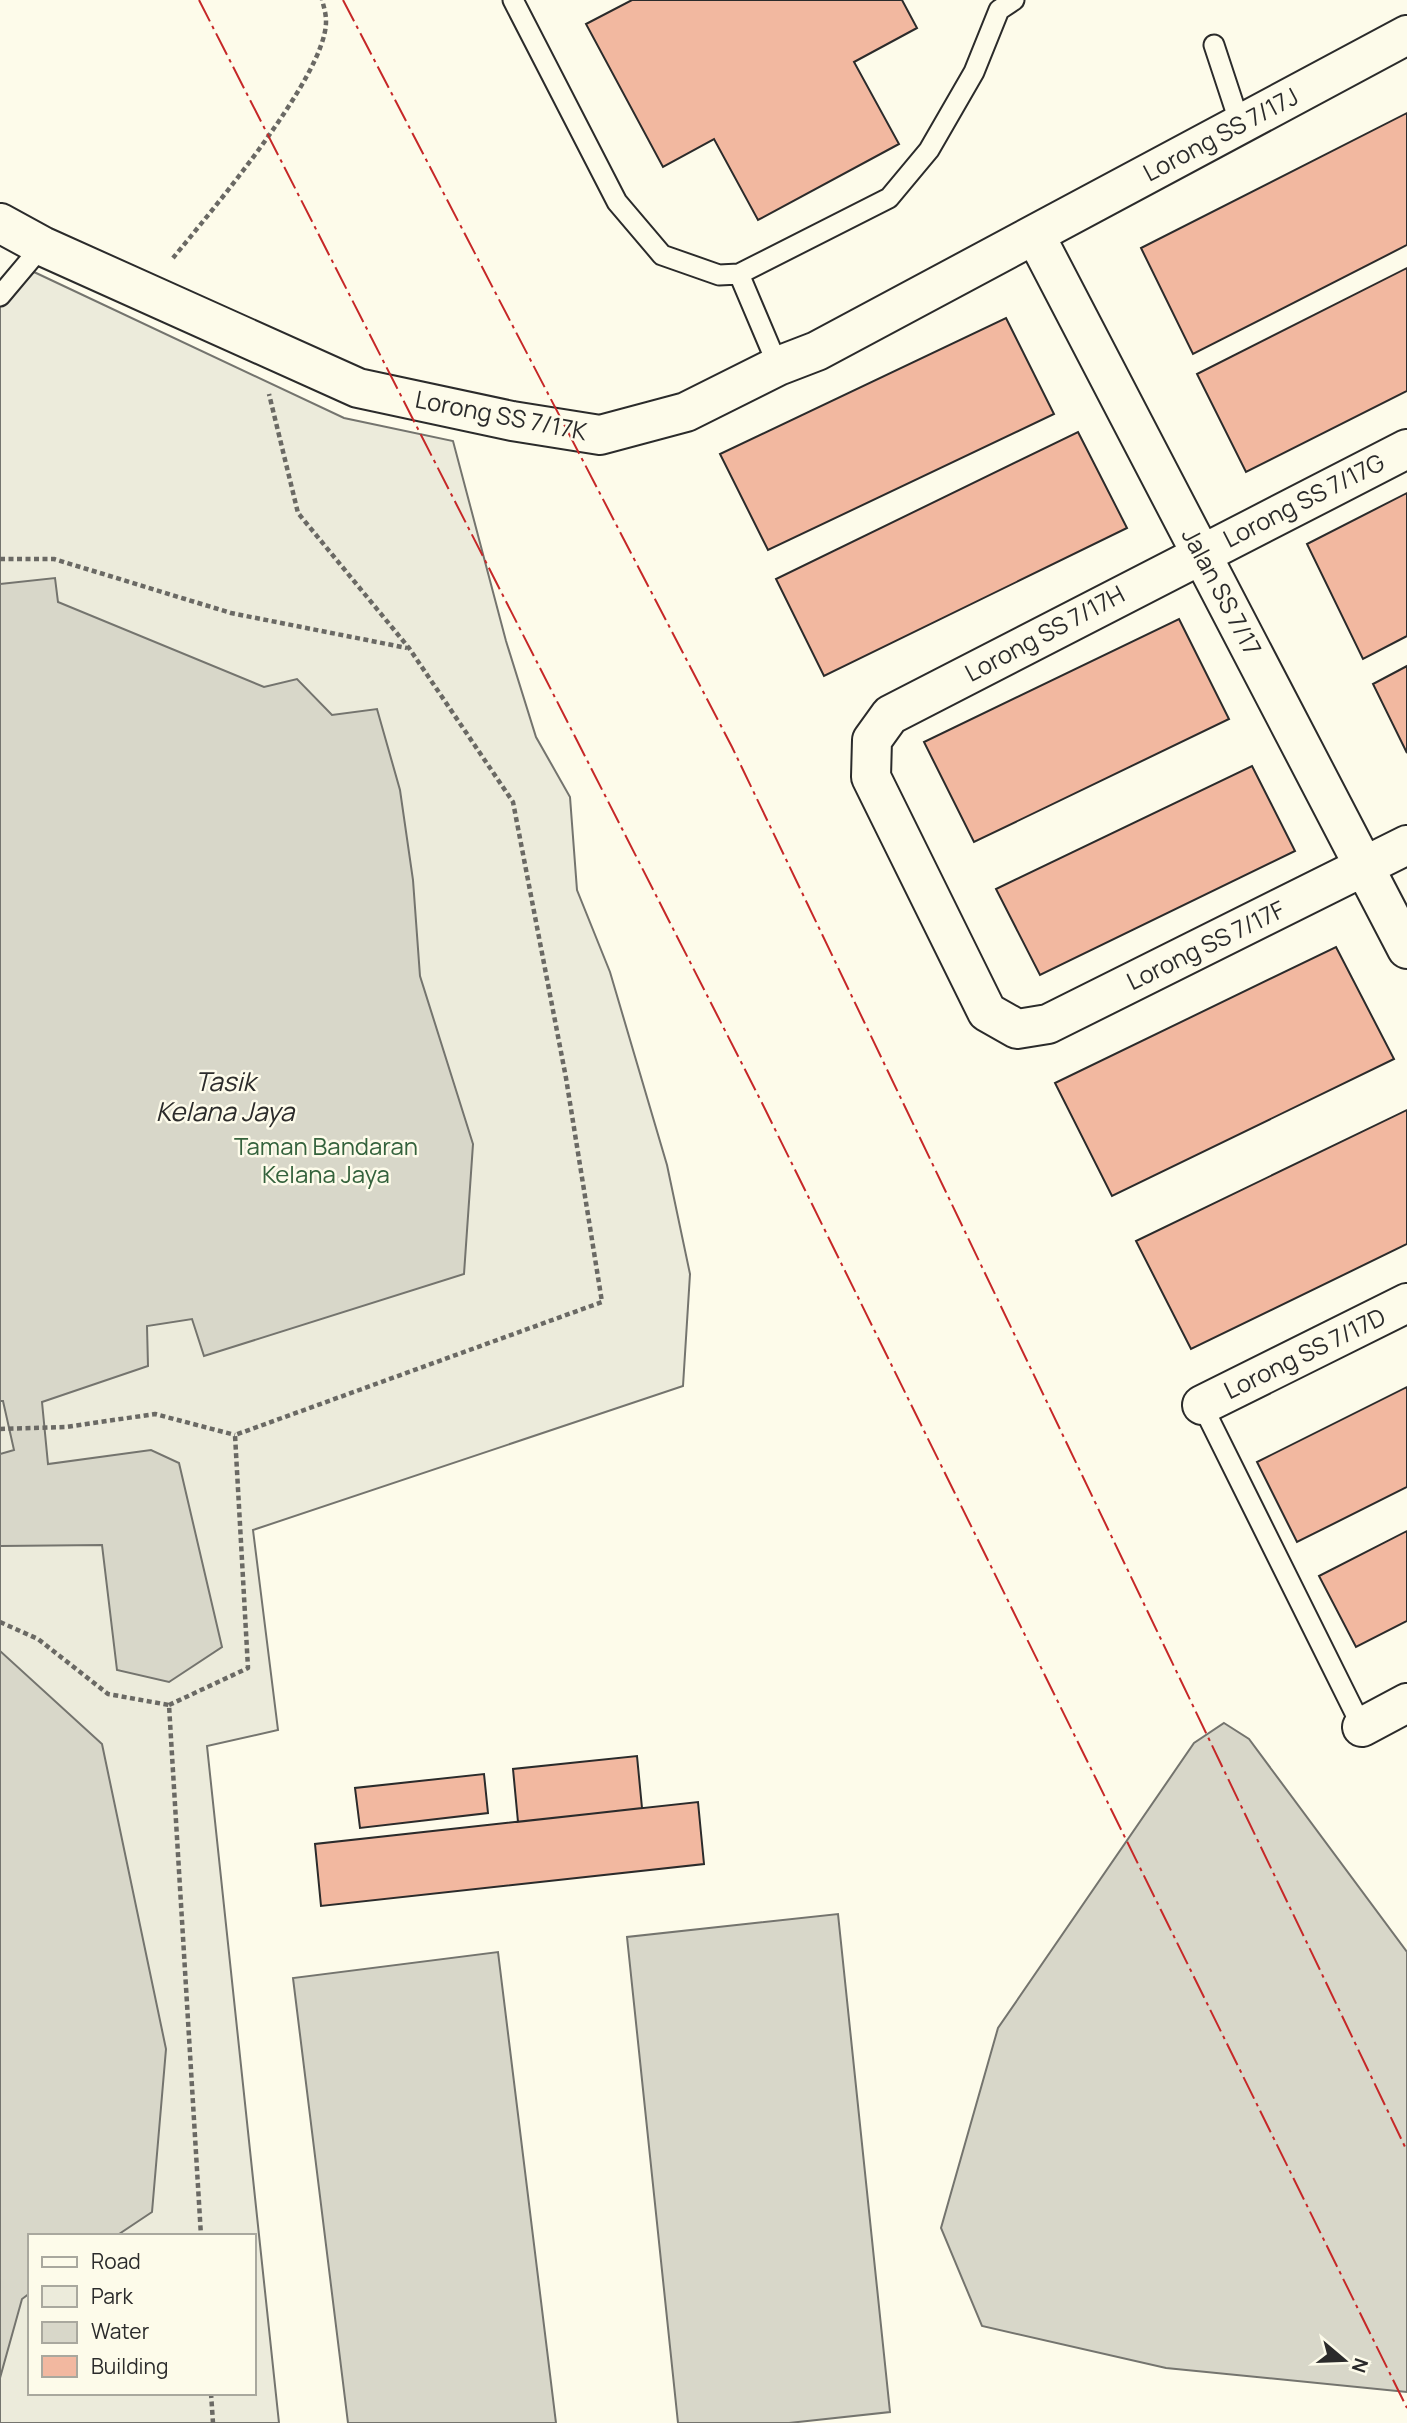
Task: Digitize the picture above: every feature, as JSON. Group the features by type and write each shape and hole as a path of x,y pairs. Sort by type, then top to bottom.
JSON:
{"street":[{"name":"Lorong SS 7/17J","path":"1035,235 1407,35"},
{"name":"Lorong SS 7/17K","path":"0,223 42,246 358,388 512,421 600,435 686,412 778,366 817,351 1035,235"},
{"name":"Jalan SS 7/17","path":"1035,235 1407,949"},
{"name":"Lorong SS 7/17G","path":"1200,553 1407,449"},
{"name":"Lorong SS 7/17H","path":"1048,1024 1017,1029 987,1012 871,777 872,740 890,715 1200,553"},
{"name":"Lorong SS 7/17F","path":"1048,1024 1407,845"},
{"name":"Lorong SS 7/17D","path":"1202,1405 1407,1303"},
{"path":"1362,1727 1407,1703"}],"lane":[{"path":"513,0 617,202 662,255 719,275 739,274 889,198 929,150 974,72 999,10 1014,0"},
{"path":"1214,45 1240,124"},
{"path":"0,296 42,246"},
{"path":"739,274 778,366"},
{"path":"1202,1405 1362,1727"}],"path":[{"path":"146,292 249,165 312,66 326,23 323,0"},
{"path":"0,1429 66,1427 156,1414 234,1435 602,1302 566,1078 513,802 409,648 299,513 256,343"},
{"path":"0,559 54,559 231,613 409,648"},
{"path":"0,1622 38,1639 108,1694 169,1705 247,1668 234,1435"},
{"path":"169,1705 201,2234"},
{"path":"211,2395 213,2423"}],"green space":[{"name":"Taman Bandaran Kelana Jaya","path":"34,272 344,418 453,441 506,641 536,737 570,797 577,890 610,972 667,1165 690,1274 683,1386 253,1530 278,1730 207,1746 279,2423 0,2423 0,307"}],"water":[{"name":"Tasik Kelana Jaya","path":"55,578 58,602 264,687 297,679 332,715 377,709 400,790 413,880 420,976 473,1144 464,1274 204,1356 192,1319 147,1326 148,1366 42,1402 48,1464 151,1450 179,1463 222,1647 169,1682 117,1670 102,1545 0,1546 0,1454 14,1450 3,1401 0,1401 0,584"},
{"path":"0,1651 102,1744 166,2049 152,2212 119,2234 28,2234 28,2294 22,2299 0,2378"},
{"path":"1224,1723 1249,1739 1407,1952 1407,2392 1166,2368 982,2326 941,2228 998,2028 1194,1743"},
{"path":"838,1914 890,2412 789,2423 678,2423 627,1937"},
{"path":"498,1952 556,2423 348,2423 293,1978"}],"building":[{"path":"632,0 902,0 917,28 854,62 899,144 758,220 714,139 663,167 586,24"},
{"path":"1407,113 1407,245 1193,354 1141,248"},
{"path":"1407,268 1407,391 1246,472 1197,374"},
{"path":"1006,318 1054,414 768,550 720,454"},
{"path":"1078,432 1127,528 824,676 776,579"},
{"path":"1407,493 1407,636 1363,659 1307,544"},
{"path":"1179,619 1229,719 974,842 924,742"},
{"path":"1407,666 1407,753 1373,684"},
{"path":"1252,766 1295,851 1040,975 996,889"},
{"path":"1336,947 1394,1059 1112,1196 1055,1083"},
{"path":"1407,1110 1407,1244 1191,1349 1136,1241"},
{"path":"1407,1387 1407,1487 1297,1542 1257,1462"},
{"path":"1407,1531 1407,1621 1356,1647 1319,1576"},
{"path":"637,1756 642,1808 518,1822 513,1769"},
{"path":"484,1774 488,1813 360,1828 355,1788"},
{"path":"698,1802 704,1864 321,1906 315,1844"}],"power":[{"path":"199,0 762,1103 1407,2408"},
{"path":"343,0 732,747 1407,2151"}]}
